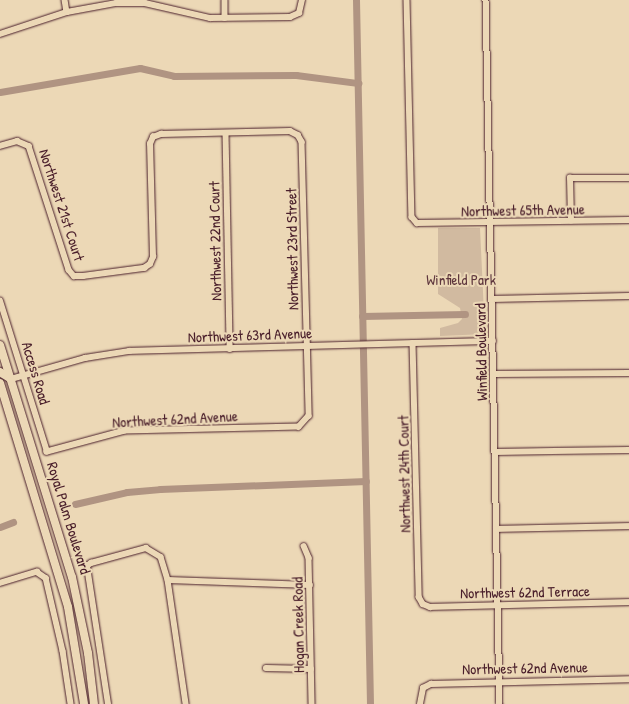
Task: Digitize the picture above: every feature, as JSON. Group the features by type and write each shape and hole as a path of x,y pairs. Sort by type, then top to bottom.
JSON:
{"main road":[{"name":"Royal Palm Boulevard","path":"0,344 80,604 94,704"},
{"path":"0,372 11,379"},
{"name":"Royal Palm Boulevard","path":"0,383 68,607 84,704"},
{"path":"2,394 19,403"}],"street":[{"path":"65,0 67,12"},
{"path":"224,0 225,18"},
{"path":"0,34 67,12 116,3 144,2 195,16 225,18 290,17 298,13 302,0"},
{"name":"Northwest 65th Avenue","path":"407,0 412,217 417,222 490,223 629,220"},
{"name":"Winfield Boulevard","path":"486,0 500,704"},
{"name":"Northwest 23rd Street","path":"226,133 290,131 298,135 302,142 309,416 305,422"},
{"name":"Northwest 21st Court","path":"0,146 24,142 29,146 69,270 74,276 144,268 150,264 153,257 150,144 153,137 161,134 226,133"},
{"name":"Northwest 22nd Court","path":"226,133 230,349"},
{"path":"571,221 570,178 629,178"},
{"path":"492,300 629,296"},
{"name":"Access Road","path":"0,301 47,452"},
{"name":"Northwest 63rd Avenue","path":"11,379 109,354 352,344 493,342"},
{"name":"Northwest 24th Court","path":"413,343 419,597 423,604"},
{"path":"494,374 629,373"},
{"name":"Northwest 62nd Avenue","path":"47,452 125,431 299,427 305,422"},
{"path":"495,452 629,450"},
{"path":"496,529 629,526"},
{"name":"Hogan Creek Road","path":"304,546 309,558 312,704"},
{"path":"108,704 87,566 91,563 146,548 161,557 168,580 186,704"},
{"path":"0,583 37,572 46,578 54,605 71,704"},
{"path":"168,580 310,585"},
{"name":"Northwest 62nd Terrace","path":"423,604 430,607 629,602"},
{"path":"266,668 311,670"},
{"name":"Northwest 62nd Avenue","path":"420,704 424,688 431,684 629,678"}],"green space":[{"name":"Winfield Park","path":"438,228 480,228 485,334 440,336 440,328 458,323 462,319 460,308 438,294"}],"waterway":[{"path":"356,0 370,704"},
{"path":"0,92 140,68 174,76 296,75 358,83"},
{"path":"362,316 465,314"},
{"path":"75,504 127,492 160,489 366,481"},
{"path":"0,527 13,522"}]}
